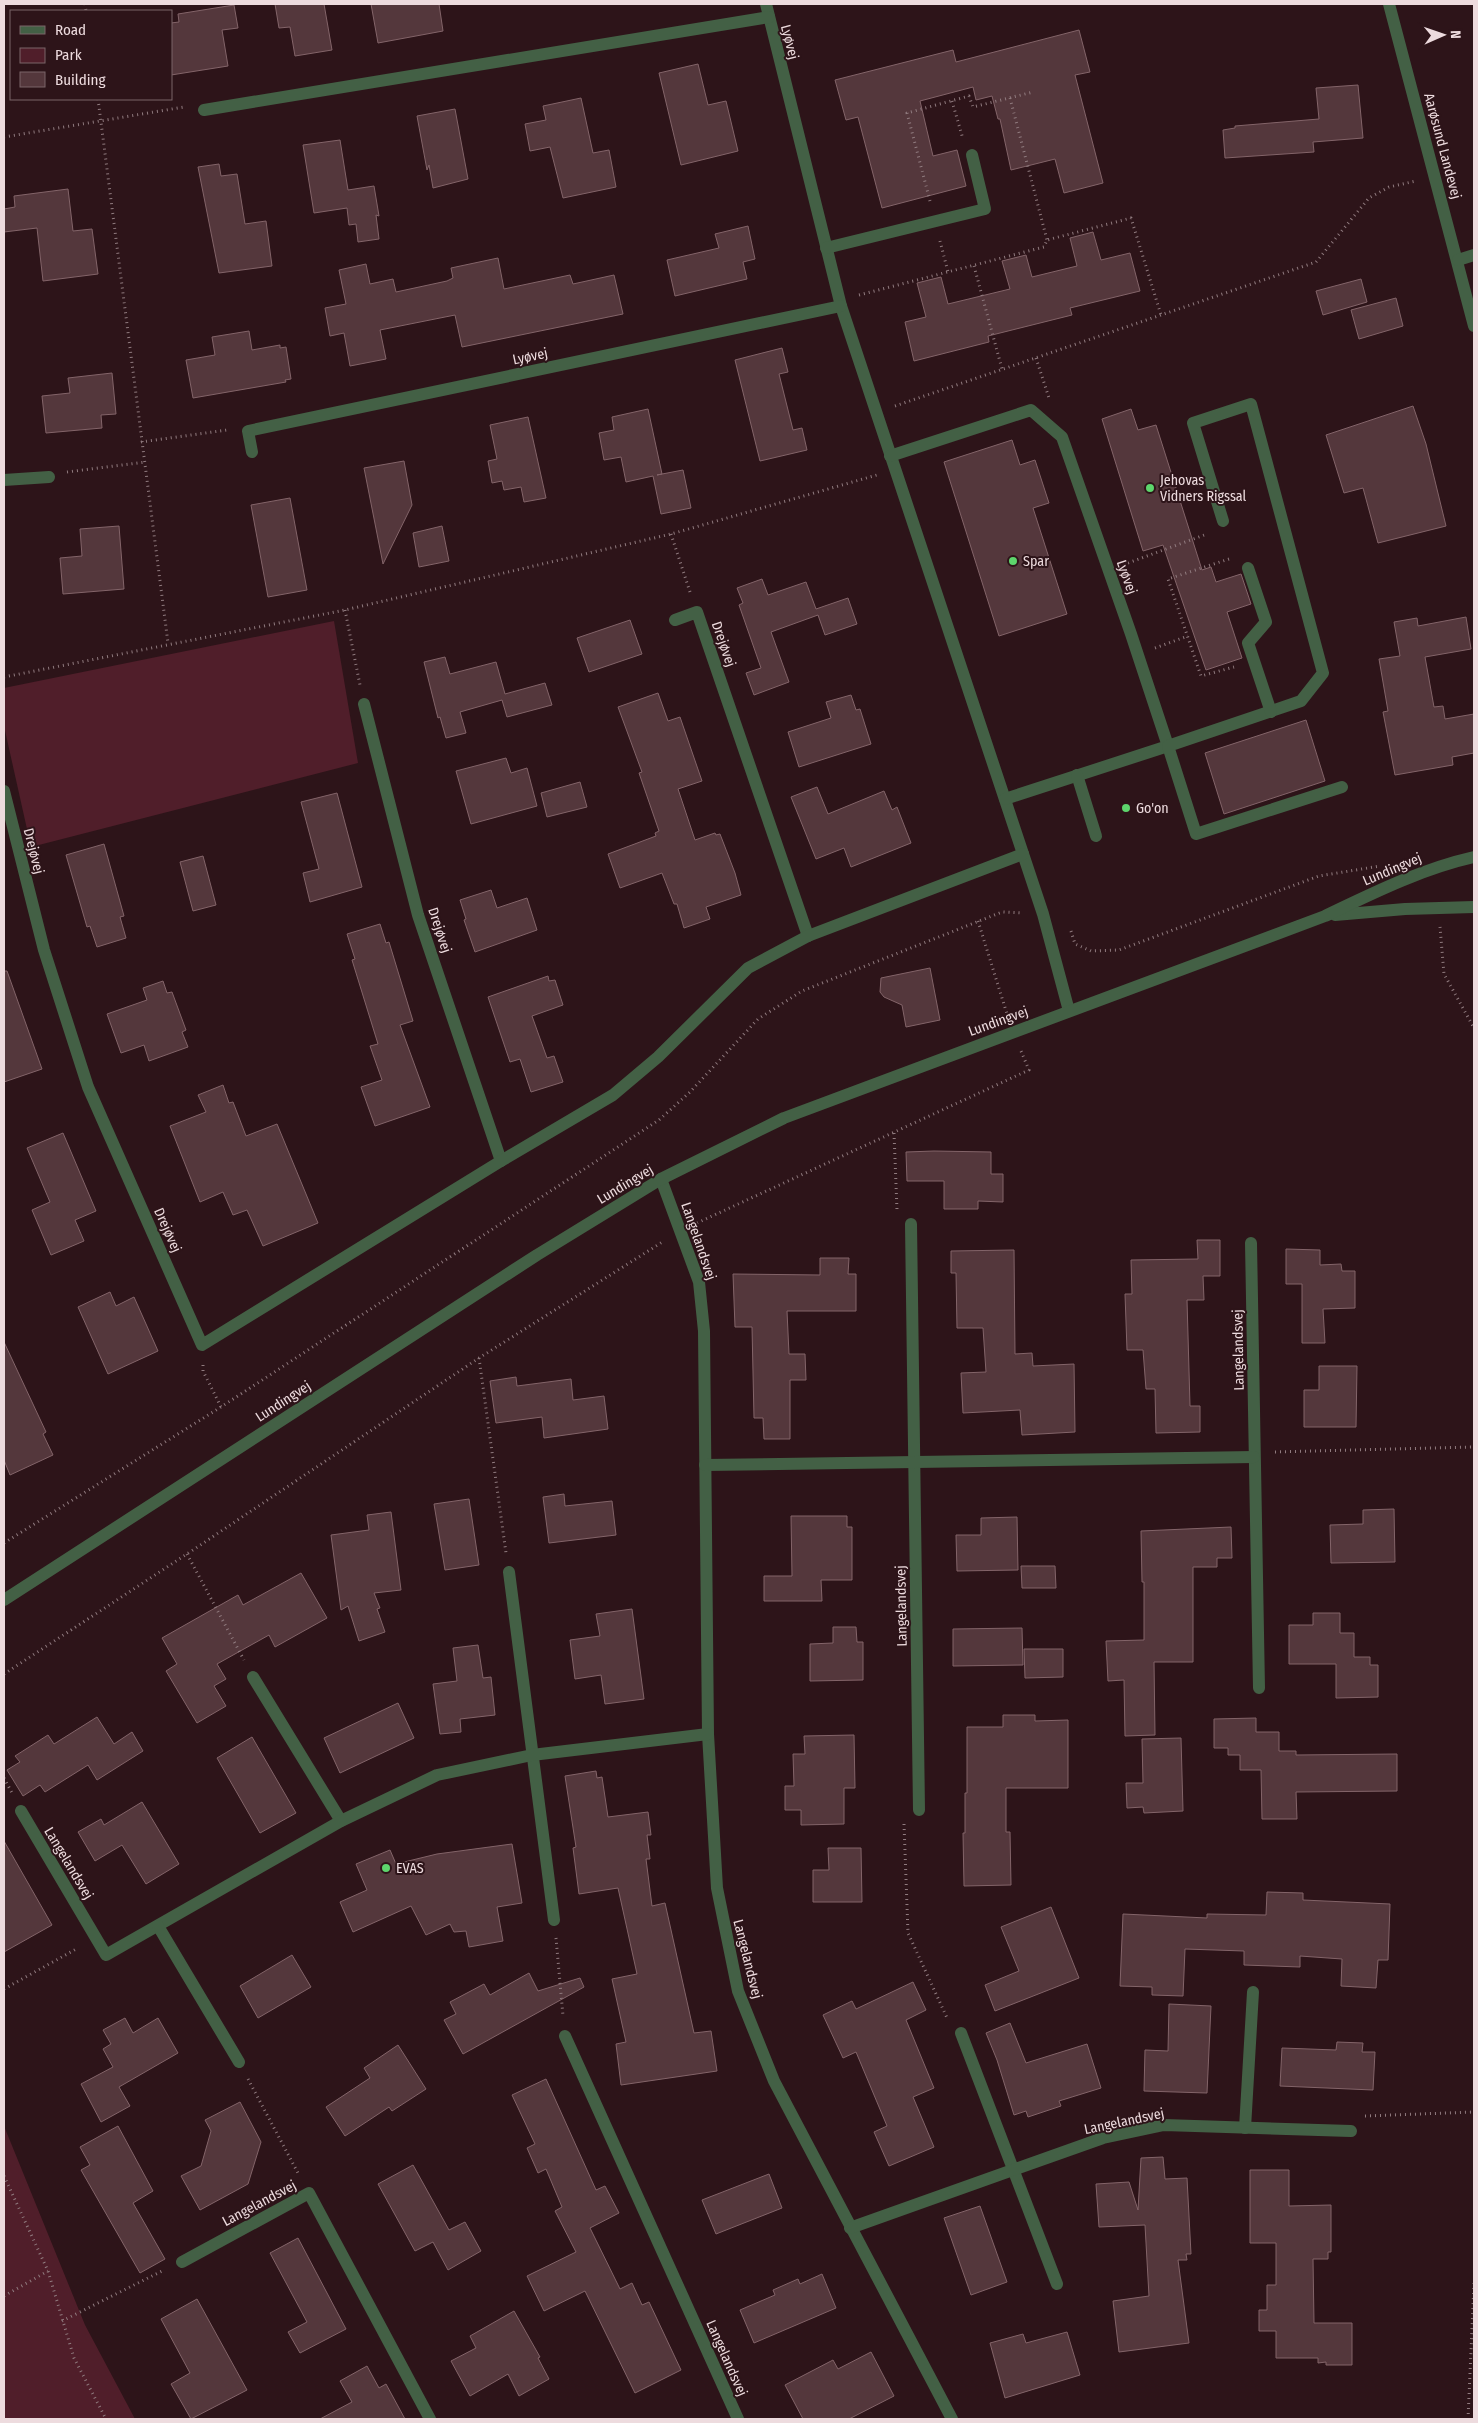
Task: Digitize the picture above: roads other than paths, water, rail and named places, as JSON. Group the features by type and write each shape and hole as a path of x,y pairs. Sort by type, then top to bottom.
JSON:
{"street":[{"name":"Lyøvej","path":"766,4 841,306 1043,914 1069,1011"},
{"name":"Aarøsund Landevej","path":"1389,4 1474,326"},
{"name":"Lyøvej","path":"204,110 769,17"},
{"path":"826,248 985,209 972,155"},
{"path":"1458,260 1474,255"},
{"name":"Lyøvej","path":"252,452 248,431 841,306"},
{"path":"1004,799 1301,702 1323,673 1251,404 1193,423 1222,521"},
{"name":"Lyøvej","path":"890,456 1031,410 1062,437 1138,654 1196,834 1342,787"},
{"path":"4,480 48,477"},
{"path":"1248,568 1266,622 1248,643 1271,712"},
{"name":"Drejøvej","path":"675,620 697,612 808,936"},
{"name":"Drejøvej","path":"4,791 44,950 88,1087 202,1345 501,1161 418,915 364,704"},
{"path":"1077,775 1096,836"},
{"path":"501,1161 613,1095 658,1057 748,968 808,936 1023,854"},
{"name":"Lundingvej","path":"4,1600 537,1255 661,1179 784,1118 1325,916 1391,884 1452,862 1474,857"},
{"name":"Lundingvej","path":"1325,916 1474,907"},
{"name":"Langelandsvej","path":"661,1179 699,1282 704,1331 708,1734 717,1888 738,1991 774,2081 952,2419"},
{"name":"Langelandsvej","path":"911,1224 919,1810"},
{"name":"Langelandsvej","path":"1252,1243 1259,1688"},
{"path":"705,1465 1254,1457"},
{"path":"509,1572 554,1920"},
{"path":"253,1677 341,1821"},
{"name":"Langelandsvej","path":"21,1811 106,1955 341,1821 437,1775 532,1754 708,1734"},
{"path":"158,1926 239,2062"},
{"path":"1245,2128 1252,1992"},
{"path":"961,2034 1057,2284"},
{"name":"Langelandsvej","path":"565,2036 738,2419"},
{"name":"Langelandsvej","path":"850,2228 1103,2138 1164,2125 1351,2131"},
{"name":"Langelandsvej","path":"182,2262 309,2193 430,2419"}],"place":[{"name":"Jehovas Vidners Rigssal","path":"1150,488"},
{"name":"Spar","path":"1013,561"},
{"name":"Go'on","path":"1126,808"},
{"name":"EVAS","path":"386,1868"}]}
